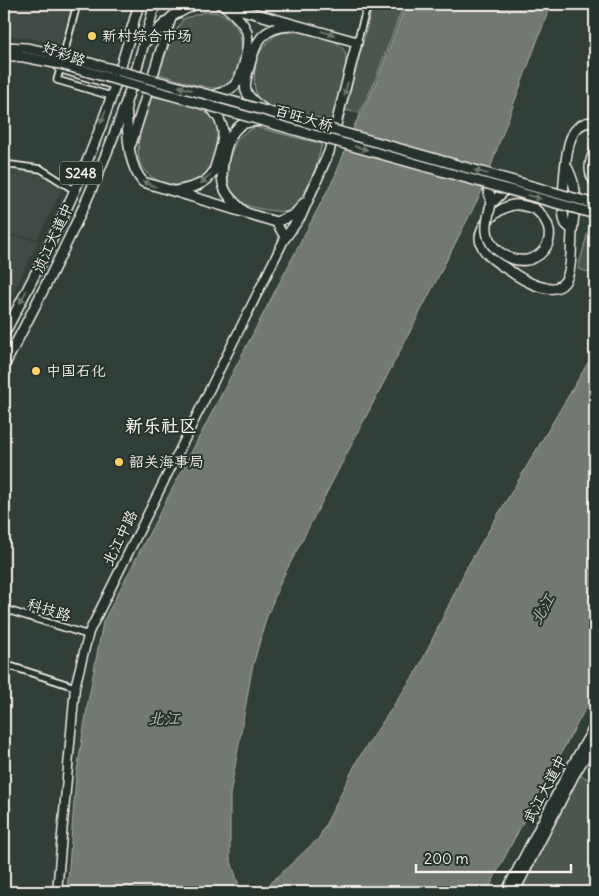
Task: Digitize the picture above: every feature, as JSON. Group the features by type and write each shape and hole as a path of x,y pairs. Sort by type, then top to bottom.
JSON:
{"main road":[{"name":"浈江大道中","path":"4,334 31,282 74,190 115,85 139,4"},
{"name":"浈江大道中","path":"4,366 45,287 87,199 126,102 155,4"},
{"path":"143,44 180,10 196,4"},
{"path":"222,4 246,7 298,25 357,42 330,152 298,221 285,238"},
{"path":"222,4 246,29 251,45 246,90 252,100 266,111"},
{"path":"130,147 171,18"},
{"path":"213,96 231,88 237,82 251,45 268,31 282,26 298,25"},
{"name":"百旺大桥","path":"4,46 56,54 213,96 595,204"},
{"name":"百旺大桥","path":"4,55 60,64 595,214"},
{"path":"126,102 130,147 134,164 143,182 276,222 294,215 312,192"},
{"path":"174,192 199,185 211,175 223,138 222,122 208,105"},
{"path":"246,213 225,190 222,177 228,140 235,130 243,124 263,121"},
{"path":"572,229 566,224 562,211 571,138 579,126 595,122"},
{"path":"595,150 590,165 592,178 595,182"},
{"path":"488,184 491,204 487,221 487,231 489,240 502,254 509,258 527,260 541,254 548,244 550,237 546,220 535,209 519,205 506,207 492,217 480,232 481,244 491,257 527,282 542,289 550,289 559,286 566,280 569,271 572,229 576,209 575,187 566,167"},
{"path":"491,204 506,189"},
{"name":"武江大道中","path":"506,892 568,773 595,726"},
{"name":"武江大道中","path":"514,892 574,775 595,740"}],"street":[{"path":"77,4 57,80 111,96"},
{"path":"357,42 368,4"},
{"name":"好彩路","path":"4,46 60,68 115,85"},
{"path":"4,164 41,169 74,190"},
{"path":"276,222 285,238"},
{"name":"北江中路","path":"57,892 75,687 88,635 126,555 285,238"},
{"name":"科技路","path":"4,609 88,635"},
{"path":"4,664 75,687"}],"shaded area":[{"path":"4,4 73,4 60,46 30,38 4,35"},
{"path":"373,4 404,4 373,86 359,113 345,110"},
{"path":"204,12 219,13 230,19 237,28 241,40 242,53 234,76 226,84 215,88 196,85 159,74 169,44 183,19"},
{"path":"286,32 323,36 336,42 345,52 346,66 332,121 274,108 261,102 258,98 254,79 260,52 267,42 277,35"},
{"path":"150,96 188,105 214,118 219,130 216,148 210,172 199,180 186,185 172,185 151,177 142,167 139,160 138,145"},
{"path":"255,127 322,144 316,168 298,204 286,212 264,210 243,204 231,192 228,166 233,148 240,136"},
{"path":"4,167 40,172 63,187 38,238 4,234"},
{"path":"591,220 595,221 595,274 578,269"},
{"path":"4,235 39,240 4,311"},
{"path":"579,775 595,782 595,892 518,892"}],"water":[{"name":"北江","path":"406,4 551,4 485,185 282,579 266,619 252,669 230,795 230,858 241,892 67,892 76,777 103,622 336,174 355,124 375,86"},
{"name":"北江","path":"595,351 595,691 487,892 261,892 319,838 358,759 418,669 467,567"}],"place":[{"name":"新村综合市场","path":"92,36"},
{"name":"中国石化","path":"36,371"},
{"name":"韶关海事局","path":"119,462"}],"district":[{"name":"新乐社区","path":"161,426"}]}
